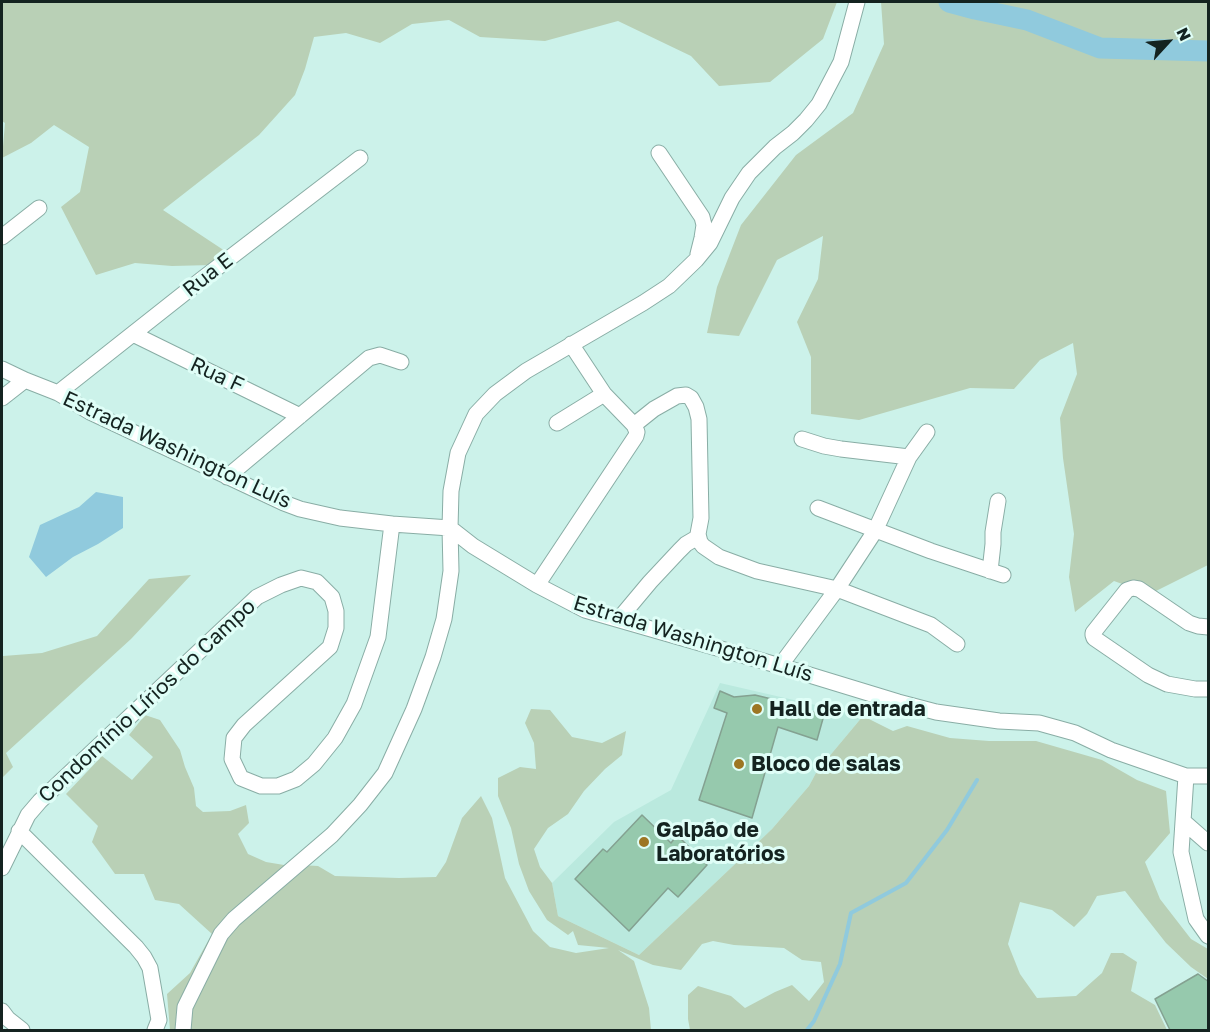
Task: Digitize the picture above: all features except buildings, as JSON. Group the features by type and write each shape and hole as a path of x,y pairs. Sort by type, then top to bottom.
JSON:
{"street":[{"path":"183,1030 185,1007 220,934 234,919 332,835 360,805 384,773 414,709 444,619 451,571 451,490 458,453 476,414 495,394 525,370 643,303 669,286 696,260 710,243 732,198 749,173 793,133 819,104 841,62 857,2"},
{"path":"659,153 702,218 704,225 696,260"},
{"name":"Rua E","path":"58,393 360,158"},
{"path":"2,237 39,208"},
{"name":"Rua F","path":"133,334 300,416"},
{"path":"537,585 637,432 634,425 604,394 571,344"},
{"path":"227,477 369,358 380,355 401,362"},
{"name":"Estrada Washington Luís","path":"2,369 58,393 90,412 300,509 340,518 450,528 473,546 537,585 585,610 936,712 999,721 1039,723 1075,733 1111,750 1186,777"},
{"path":"2,398 25,380"},
{"path":"557,423 604,394"},
{"path":"634,425 654,409 677,396 686,395 691,398 699,420 702,518 698,537 703,546 719,557 738,565 837,589 931,625 957,644"},
{"path":"780,666 837,589 875,531 909,457 927,432"},
{"path":"802,439 824,446 909,457"},
{"path":"819,508 875,531 997,573 993,554 994,520 998,501"},
{"name":"Condomínio Lírios do Campo","path":"2,868 28,815 40,801 257,597 301,578 316,582 332,597 336,611 336,628 330,647 244,725 234,738 232,759 241,778 261,786 278,786 296,779 314,764 335,738 354,704 378,637 392,524"},
{"path":"619,620 679,551 698,537"},
{"path":"1209,627 1189,623 1139,589 1133,588 1127,590 1093,635 1094,638 1148,675 1167,684 1195,689 1209,688"},
{"path":"1209,776 1186,777 1182,852 1196,919 1209,936"},
{"path":"1184,822 1209,843"},
{"path":"19,831 144,957 150,968 159,1020 155,1030"},
{"path":"2,1011 22,1030"}],"shaded area":[{"path":"2,2 837,2 823,39 770,82 719,86 691,56 618,21 545,41 480,37 449,20 412,24 380,43 346,33 314,37 295,95 259,135 163,210 225,251 212,265 172,266 135,263 96,275 61,207 80,192 89,147 54,125 31,143 2,158 5,123 2,121"},
{"path":"881,2 1208,2 1208,565 1150,594 1114,581 1075,612 1069,577 1074,534 1063,458 1060,418 1077,374 1073,343 1040,360 1014,389 970,388 859,420 811,414 811,357 797,322 818,279 823,236 777,260 739,336 707,333 717,287 741,225 796,155 853,113 884,44"},
{"path":"191,575 131,639 6,753 13,767 2,778 2,654 3,656 42,653 97,636 149,579"},
{"path":"720,683 863,716 817,771 809,786 772,829 639,955 558,916 552,883 614,822 671,790"},
{"path":"531,709 550,710 572,737 602,743 626,731 622,755 584,791 568,814 548,828 534,849 540,867 552,883 558,916 639,955 772,829 809,786 817,771 863,716 893,731 907,726 950,738 1036,741 1102,760 1137,780 1166,791 1170,833 1145,862 1160,899 1191,939 1208,949 1208,979 1191,967 1166,943 1125,891 1097,896 1087,914 1074,927 1052,910 1020,902 1008,944 1020,974 1037,998 1076,996 1102,973 1111,953 1123,953 1137,962 1131,991 1155,1005 1167,1030 690,1030 688,995 698,986 731,996 745,1008 792,985 809,1001 824,982 821,962 802,960 784,948 734,945 713,941 702,944 681,970 653,965 618,950 634,961 649,1008 651,1030 170,1030 167,994 190,973 212,934 179,904 155,900 144,874 115,874 92,842 98,826 66,794 102,756 132,780 153,757 129,735 145,715 160,720 180,750 194,788 196,806 203,812 230,811 246,805 249,823 238,834 248,854 266,862 318,866 335,876 436,877 446,862 462,818 481,796 492,818 505,878 533,931 550,947 576,953 609,948 578,945 573,931 568,935 547,920 529,891 519,864 511,828 498,796 498,778 520,767 536,769 534,743 525,723"}],"water":[{"path":"96,492 123,497 123,528 73,557 46,577 29,557 40,525 79,507"}],"waterway":[{"path":"949,2 1027,20 1100,48 1208,51"},
{"path":"807,1030 814,1021 840,964 851,913 906,883 947,830 977,780"}],"place":[{"name":"Hall de entrada","path":"757,709"},
{"name":"Bloco de salas","path":"739,764"},
{"name":"Galpão de Laboratórios","path":"644,842"}]}
